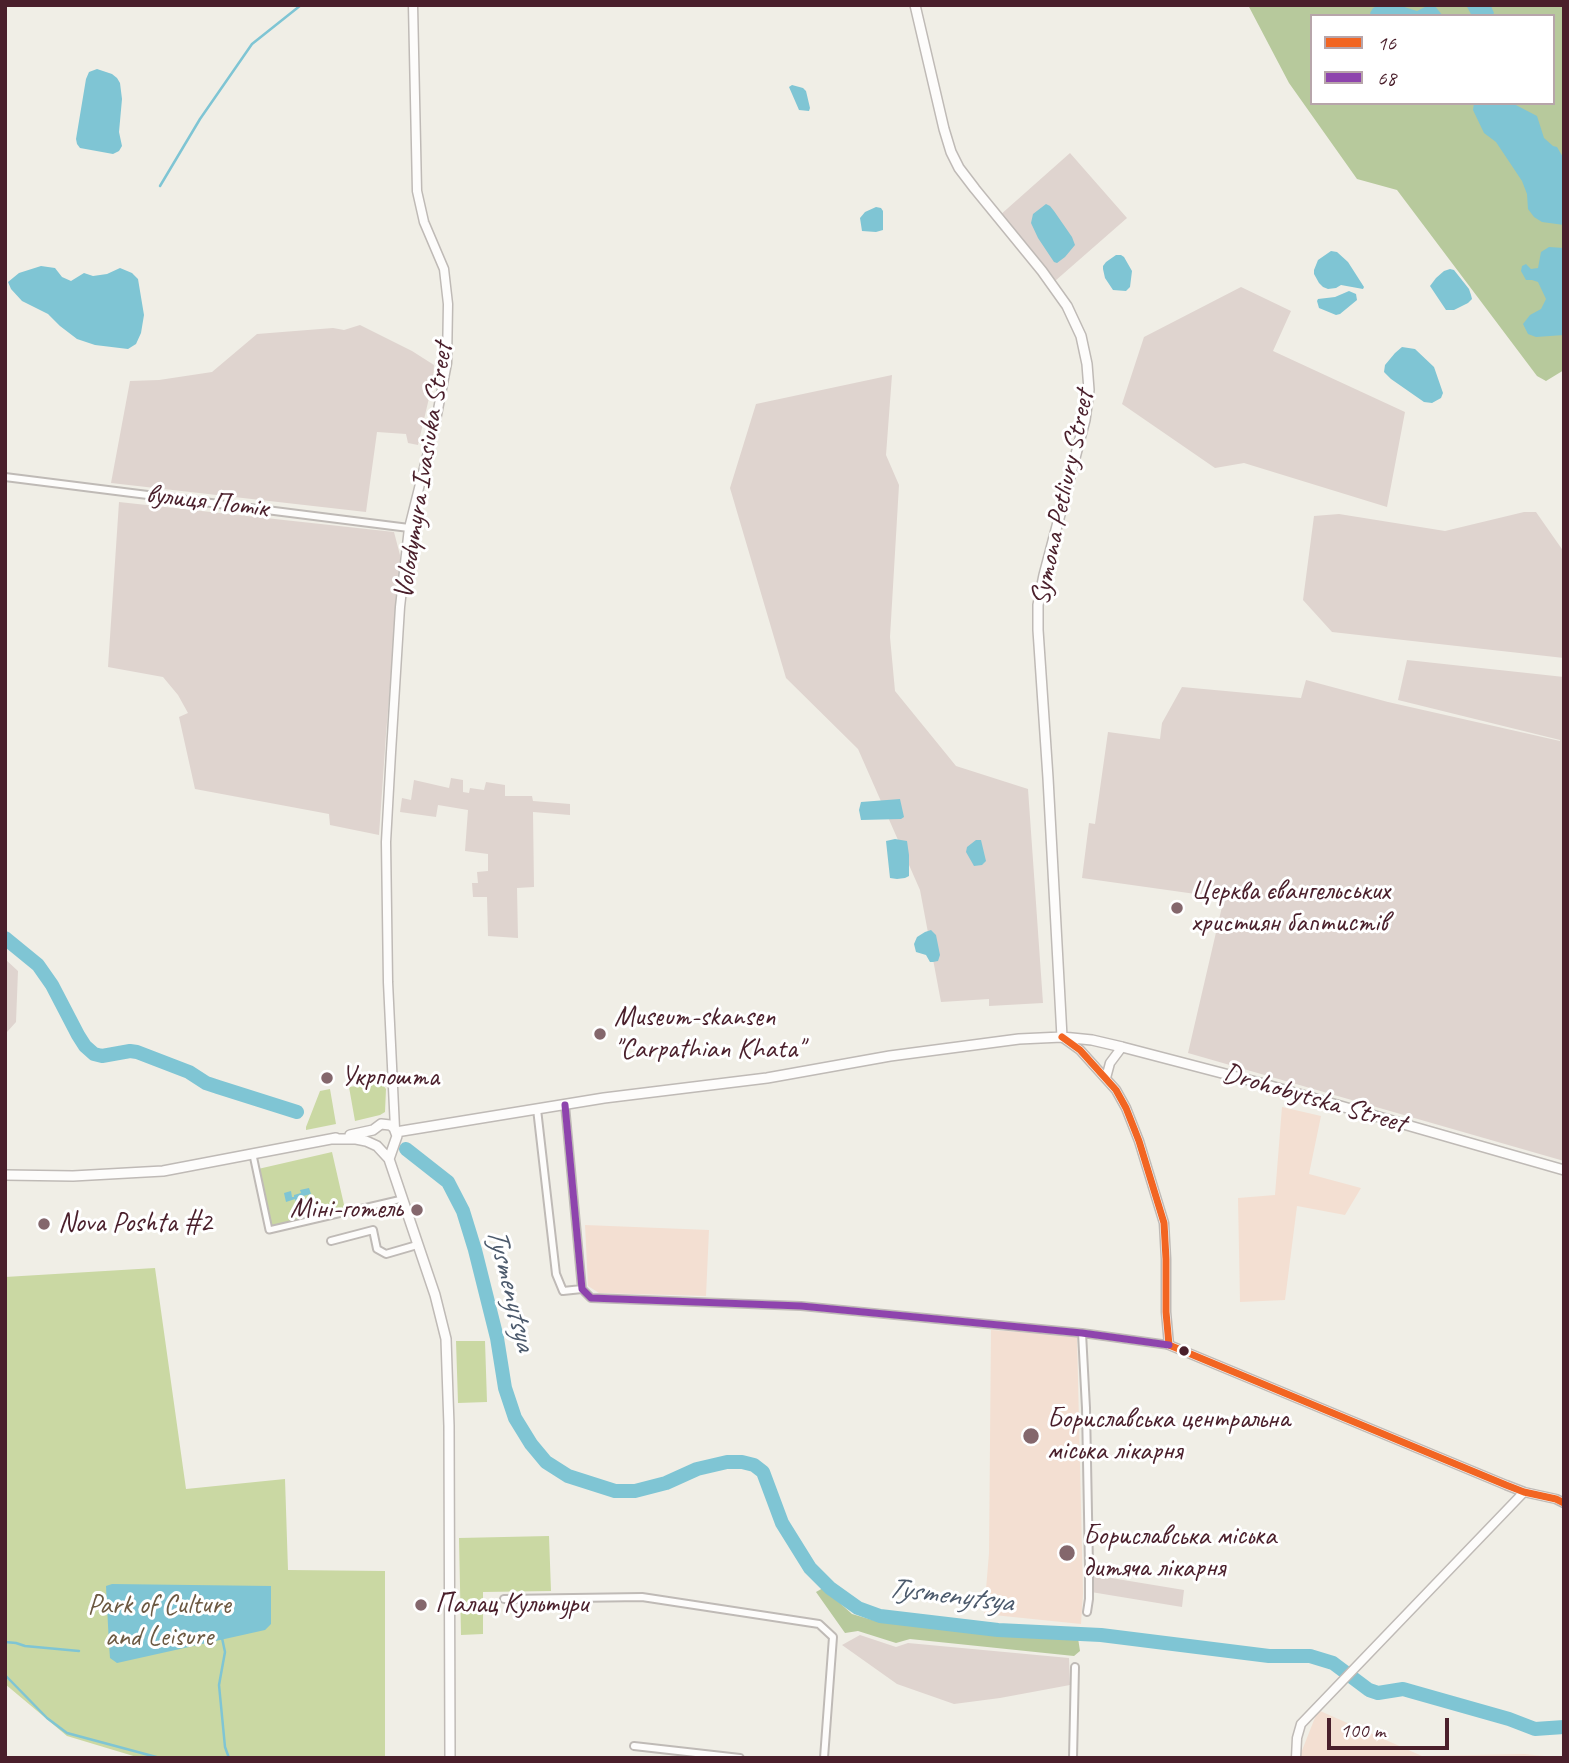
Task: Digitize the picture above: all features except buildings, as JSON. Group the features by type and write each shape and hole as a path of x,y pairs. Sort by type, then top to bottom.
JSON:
{"main road":[{"name":"Symona Petliury Street","path":"915,5 951,152 975,189 1067,306 1081,336 1087,364 1089,390 1085,419 1038,605 1062,1037"},
{"name":"Drohobytska Street","path":"399,1130 767,1078 918,1053 1019,1039 1062,1037 1092,1040 1260,1083 1564,1170"},
{"path":"389,1159 399,1130 384,1123 373,1130 373,1140 389,1159 443,1326 447,1352 450,1758"},
{"path":"5,1175 73,1176 151,1172 253,1155 373,1130"},
{"path":"333,1139 356,1139 384,1148 394,1143"}],"street":[{"name":"Volodymyra Ivasiuka Street","path":"399,1130 394,1109 388,982 386,842 400,607 409,528 447,363 444,269 418,201 413,5"},
{"name":"вулиця Потік","path":"5,477 409,528"},
{"path":"1062,1037 1080,1050 1116,1090 1139,1141 1164,1223 1169,1345"},
{"path":"1106,1078 1110,1063 1122,1047"},
{"path":"565,1105 582,1289 590,1298 801,1306 1082,1333 1169,1345 1524,1492 1564,1503"},
{"path":"384,1123 394,1109"},
{"path":"537,1109 556,1275 563,1291 582,1289"},
{"path":"253,1155 269,1230 402,1199"},
{"path":"331,1241 373,1230 377,1249 386,1254 417,1245"},
{"path":"1082,1333 1089,1540 1087,1612"},
{"path":"1296,1758 1301,1724 1524,1492"},
{"path":"504,1599 642,1597 819,1624 833,1637 824,1758"},
{"path":"1073,1758 1075,1667"},
{"path":"634,1746 740,1758"}],"shaded area":[{"path":"1070,153 1127,218 1055,281 999,216"},
{"path":"1241,287 1291,311 1273,351 1405,412 1387,507 1244,463 1215,468 1122,404 1144,337"},
{"path":"360,325 434,365 433,381 418,445 408,443 406,434 377,432 366,512 111,483 130,381 159,380 212,372 257,334 333,328 344,330"},
{"path":"892,375 886,455 899,485 890,637 895,691 956,766 1028,789 1043,1003 989,1006 989,999 941,1002 920,890 858,749 786,678 730,488 756,404"},
{"path":"119,502 394,532 401,559 379,835 330,825 329,814 195,789 179,717 188,713 178,695 163,677 108,667"},
{"path":"1524,512 1536,512 1564,552 1564,658 1332,632 1303,600 1314,516 1339,514 1445,531"},
{"path":"1407,660 1564,677 1564,1161 1188,1053 1224,898 1082,878 1089,823 1095,824 1108,732 1160,739 1162,723 1182,687 1301,698 1306,680 1388,702 1560,741 1398,700"},
{"path":"451,778 463,780 463,792 469,793 470,788 484,790 486,782 505,785 505,796 532,796 533,801 570,804 570,815 533,812 534,887 517,888 518,938 488,936 487,897 473,897 472,883 478,883 477,872 488,871 488,854 465,851 468,810 438,805 436,817 400,812 402,798 411,800 414,780 449,788"},
{"path":"5,959 18,971 16,1022 7,1032 5,1031"},
{"path":"1282,1107 1321,1116 1309,1174 1361,1188 1345,1215 1297,1206 1285,1300 1240,1302 1238,1198 1275,1195"},
{"path":"585,1225 709,1230 706,1296 599,1293 588,1286"},
{"path":"991,1330 1077,1336 1083,1594 1081,1624 984,1614 989,1553"},
{"path":"1093,1575 1184,1590 1182,1607 1091,1592"},
{"path":"860,1635 896,1647 908,1643 1069,1658 1070,1685 954,1704 897,1684 842,1645"},
{"path":"1318,1710 1422,1756 1524,1754 1564,1758 1301,1758"}],"green space":[{"path":"1248,5 1564,5 1564,370 1546,381 1537,376 1397,190 1357,179 1289,83"},
{"path":"378,1083 386,1089 385,1112 355,1121 349,1087"},
{"path":"330,1089 336,1124 306,1130 320,1091"},
{"path":"332,1152 345,1209 271,1226 258,1169"},
{"name":"Park of Culture and Leisure","path":"155,1268 186,1489 285,1479 288,1570 385,1571 385,1758 140,1758 67,1736 5,1684 5,1277"},
{"path":"456,1341 485,1341 487,1402 458,1403"},
{"path":"549,1536 551,1591 483,1592 483,1634 461,1635 459,1538"},
{"path":"823,1588 852,1614 879,1622 996,1636 1078,1638 1080,1651 1074,1656 910,1639 896,1643 858,1631 845,1633 816,1592"}],"water":[{"path":"1379,5 1398,5 1417,11 1434,5 1441,14 1371,14 1373,8"},
{"path":"1466,5 1489,5 1494,13 1493,14 1471,14"},
{"path":"97,69 112,74 120,83 122,99 119,132 122,146 113,154 80,148 76,139 86,79 89,72"},
{"path":"792,85 806,91 809,111 799,110 789,87"},
{"path":"1474,105 1516,105 1537,116 1544,138 1557,147 1564,159 1564,225 1542,222 1534,217 1528,209 1527,194 1522,181 1496,142 1484,133 1473,110"},
{"path":"1046,204 1054,211 1075,245 1057,263 1038,238 1031,223 1033,214"},
{"path":"876,207 883,211 883,230 862,231 860,218 865,212"},
{"path":"1549,247 1564,248 1564,335 1536,337 1528,334 1523,324 1530,315 1541,309 1546,299 1538,282 1526,280 1521,271 1526,264 1531,269 1538,268 1541,252"},
{"path":"1331,251 1337,252 1348,262 1363,289 1341,285 1328,289 1319,283 1314,270 1318,260"},
{"path":"1116,255 1124,257 1132,271 1130,287 1126,291 1113,290 1105,278 1103,266"},
{"path":"41,266 55,268 62,277 71,281 84,273 93,276 120,268 132,273 138,279 144,315 136,344 128,349 95,345 77,339 48,314 22,301 8,282 19,273"},
{"path":"1454,270 1469,289 1472,299 1454,310 1446,310 1430,286 1444,271"},
{"path":"1349,291 1356,294 1357,300 1340,314 1319,308 1318,299 1335,297"},
{"path":"1402,347 1415,349 1434,367 1443,393 1441,398 1432,403 1424,402 1384,372 1385,365"},
{"path":"900,799 904,817 901,819 861,820 861,802"},
{"path":"976,840 981,840 986,861 982,865 974,866 966,852 967,847"},
{"path":"886,841 907,841 909,876 905,878 890,878"},
{"path":"931,930 936,935 940,955 938,961 933,962 930,962 926,955 916,952 914,944 917,937"},
{"path":"309,1188 311,1194 303,1196 304,1200 286,1202 284,1193 291,1191 294,1197 301,1193 300,1190"},
{"path":"106,1586 271,1586 271,1624 265,1630 117,1663 110,1658 109,1645"}],"waterway":[{"path":"160,186 200,119 252,44 301,5"},
{"name":"Tysmenytsya","path":"5,938 38,965 52,985 78,1035 94,1054 102,1056 137,1052 189,1072 206,1083 297,1112"},
{"name":"Tysmenytsya","path":"406,1149 448,1182 463,1211 497,1338 505,1388 515,1418 546,1462 568,1476 615,1491 635,1491 666,1483 697,1469 727,1462 754,1465 763,1472 782,1523 810,1568 830,1588 858,1608 880,1616 998,1630 1101,1635 1269,1656 1310,1656 1333,1663 1369,1690 1378,1693 1403,1689 1535,1729 1564,1727"},
{"path":"222,1638 225,1652 219,1685 225,1747 229,1758"},
{"path":"5,1642 79,1651"},
{"path":"5,1675 47,1718 67,1733 160,1758"}],"transit line":[{"name":"16","path":"1062,1037 1080,1050 1116,1090 1139,1141 1164,1223 1169,1345 1506,1485 1564,1503"},
{"name":"68","path":"565,1105 582,1289 591,1298 801,1306 1082,1333 1169,1345"}],"place":[{"name":"Церква євангельських християн баптистів","path":"1177,908"},
{"name":"Museum-skansen \"Carpathian Khata\"","path":"600,1034"},
{"name":"Укрпошта","path":"327,1078"},
{"name":"Міні-готель","path":"417,1210"},
{"name":"Nova Poshta #2","path":"44,1224"},
{"name":"Бориславська центральна міська лікарня","path":"1031,1436"},
{"name":"Бориславська міська дитяча лікарня","path":"1067,1553"},
{"name":"Палац Культури","path":"421,1605"}]}
